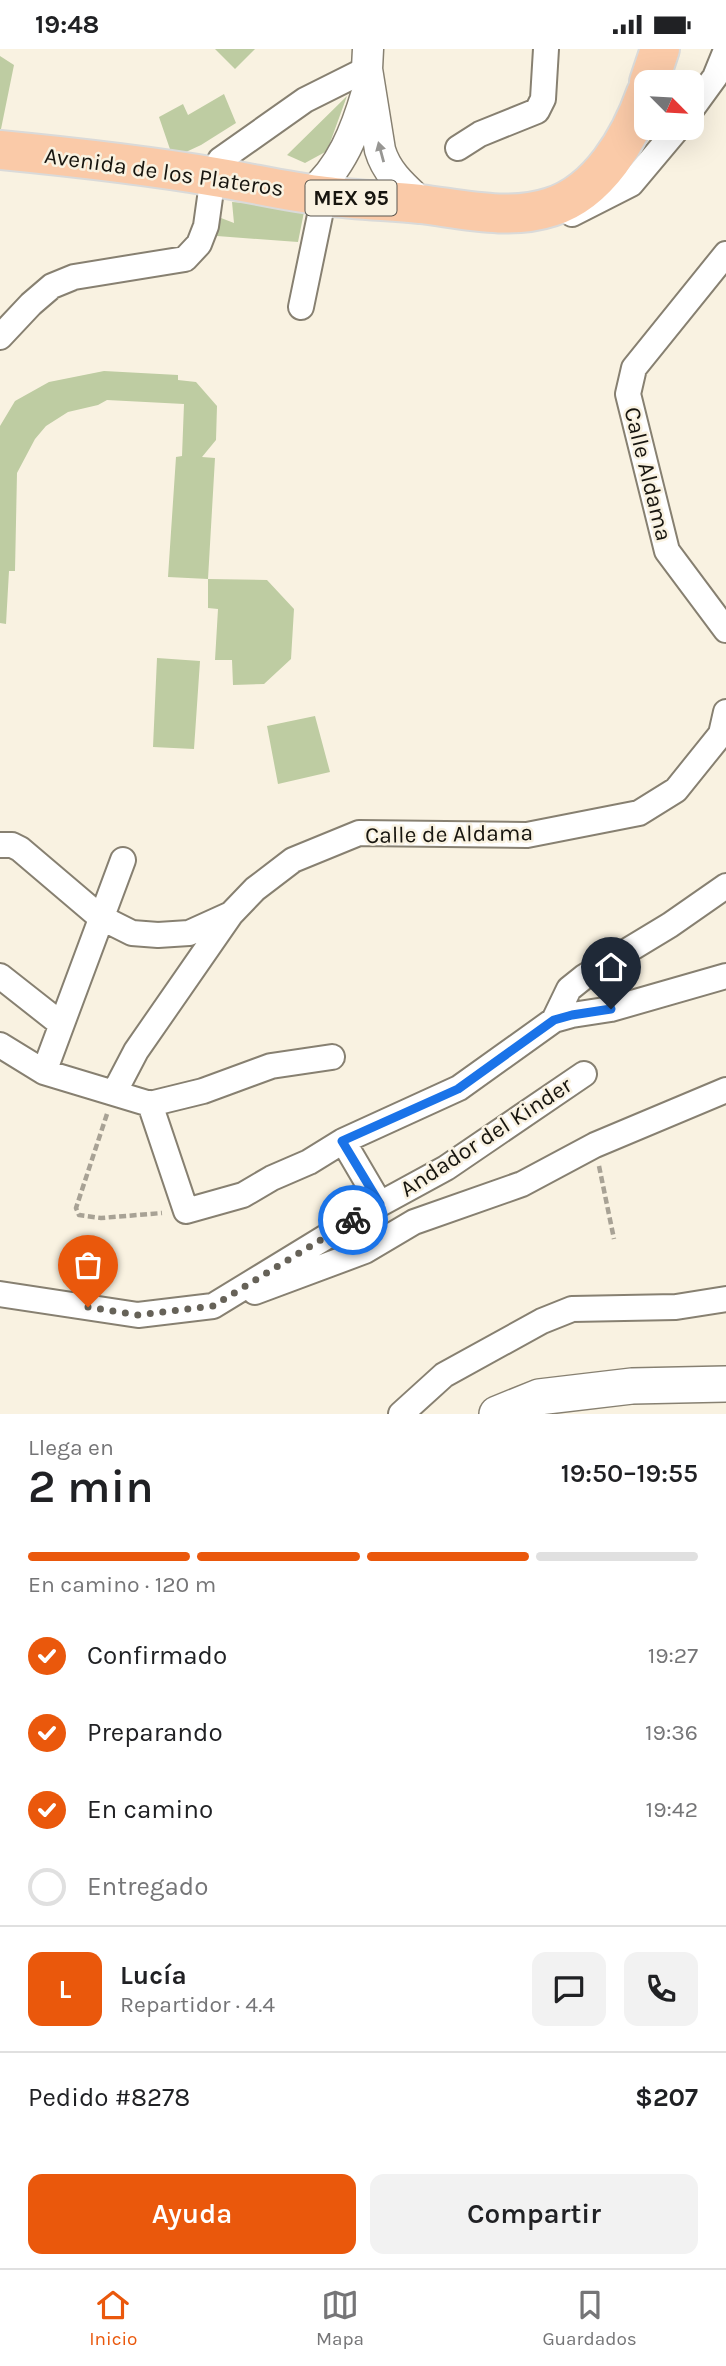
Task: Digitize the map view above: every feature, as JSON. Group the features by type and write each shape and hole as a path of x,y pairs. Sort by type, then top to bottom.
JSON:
{"main road":[{"path":"653,70 660,49"},
{"name":"Avenida de los Plateros","path":"0,151 213,176 317,195 465,211 522,212 552,207 585,191 601,173 634,120"},
{"path":"497,1414 539,1397 632,1386 726,1384"}],"street":[{"path":"458,148 480,134 537,111 543,99 546,49"},
{"path":"704,92 715,77 726,50"},
{"path":"0,337 52,286 74,277 186,259 199,244 206,226 213,176 220,160 305,100 368,67"},
{"path":"301,307 317,195 355,131 368,67"},
{"path":"368,67 383,162 394,179 423,205"},
{"path":"522,212 549,218 570,215 631,184 668,140"},
{"name":"Calle Aldama","path":"725,633 667,551 628,394 634,368 726,254"},
{"name":"Calle de Aldama","path":"114,1093 136,1051 231,914 255,889 293,860 359,834 527,835 639,813 676,790 721,734 726,712"},
{"path":"0,845 12,845 20,849 100,917 132,933 189,933 231,914"},
{"path":"44,1072 123,860"},
{"path":"554,1020 569,989 584,977 670,925 726,886"},
{"path":"0,976 61,1024"},
{"path":"150,1104 186,1211 243,1195 272,1178 309,1162 342,1141 458,1089 554,1020 611,1009 726,976"},
{"path":"0,1045 44,1072 150,1104 203,1091 271,1066 332,1057"},
{"name":"Andador del Kinder","path":"0,1294 138,1315 213,1306 380,1204 446,1168 584,1074"},
{"path":"213,1306 297,1278 365,1251 414,1222 522,1184 595,1145 726,1090"},
{"path":"342,1141 380,1204"},
{"path":"401,1414 444,1375 542,1321 572,1308 676,1307 726,1299"}],"path":[{"path":"114,1093 76,1208 79,1215 101,1218 186,1211"},
{"path":"595,1145 614,1239"}],"building":[{"path":"215,49 255,49 235,69"},
{"path":"0,56 14,65 1,129 0,129"},
{"path":"224,94 236,123 201,145 173,158 159,117 183,104 188,115"},
{"path":"347,96 327,151 305,163 287,155"},
{"path":"232,202 305,207 298,242 217,236 221,218 234,223"},
{"path":"104,371 178,375 178,380 196,382 217,406 216,440 202,457 215,458 208,579 168,577 176,457 182,456 184,404 107,400 98,405 68,412 46,426 35,439 17,473 15,571 9,571 6,624 0,623 0,426 15,401 49,382"},
{"path":"208,579 267,580 294,609 291,659 264,684 233,685 232,660 215,660 218,609 208,608"},
{"path":"157,658 200,661 194,749 153,747"},
{"path":"315,716 330,772 278,784 267,726"}],"way so far":[{"path":"88,1307 138,1315 213,1306 353,1220"}],"route":[{"path":"353,1220 380,1204 342,1141 458,1089 554,1020 611,1009"}]}
